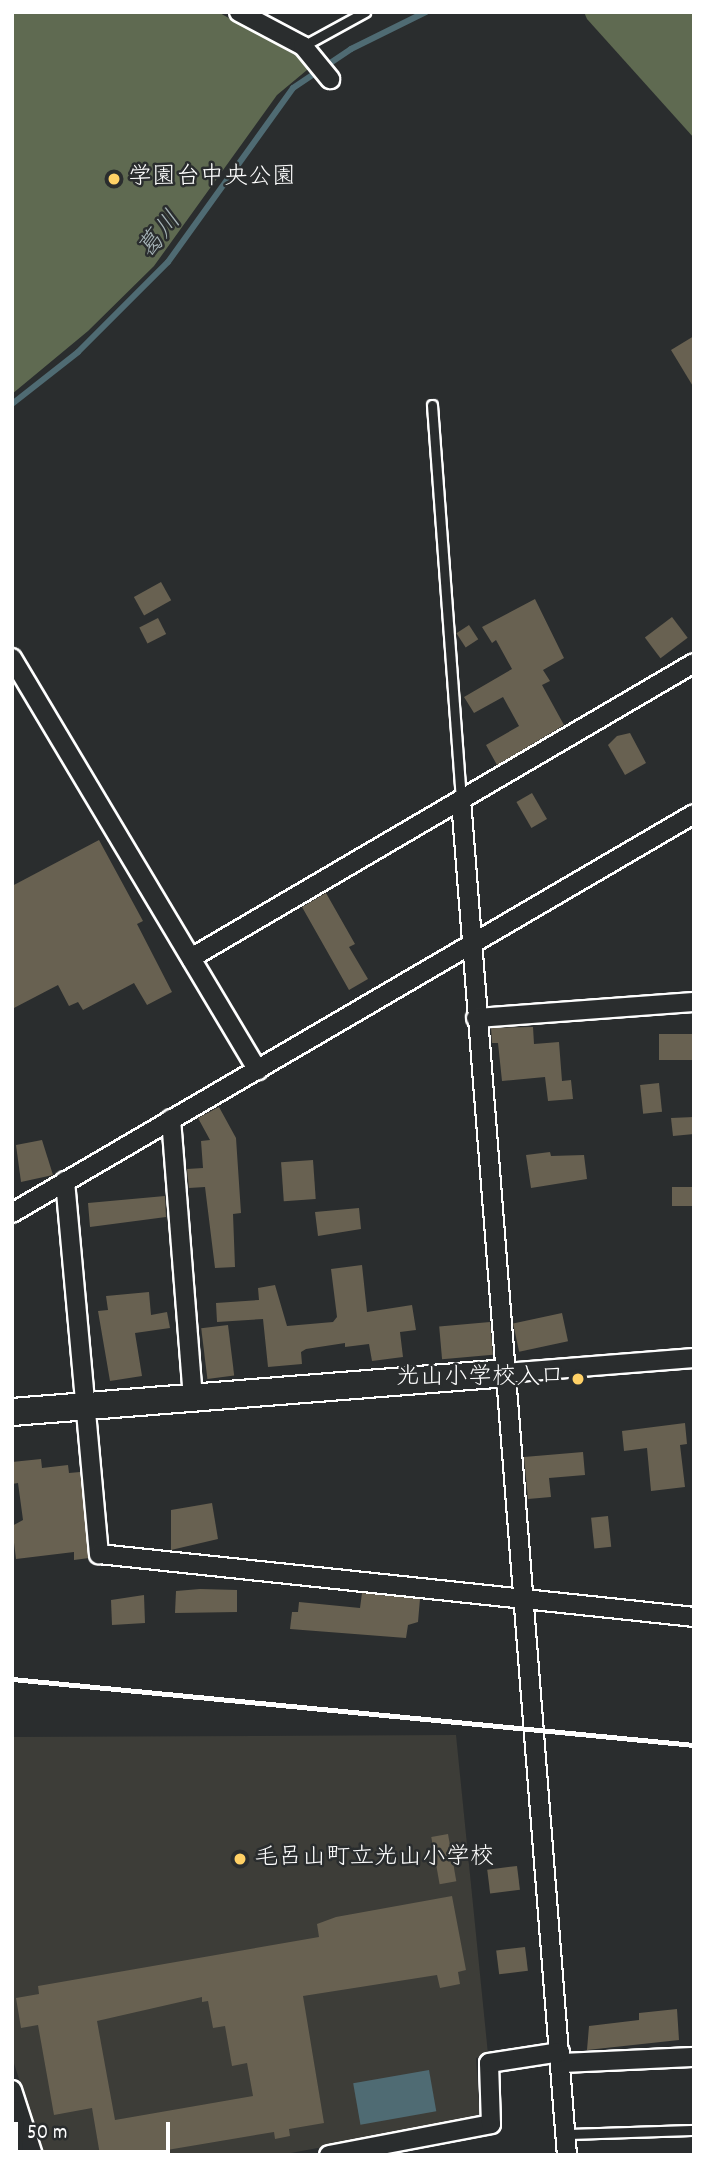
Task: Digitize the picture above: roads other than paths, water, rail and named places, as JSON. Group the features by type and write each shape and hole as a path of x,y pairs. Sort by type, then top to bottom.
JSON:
{"street":[{"path":"239,12 303,46 330,79"},
{"path":"12,658 258,1070"},
{"path":"191,958 694,663"},
{"path":"461,800 475,1018 567,2155"},
{"path":"12,1213 694,814"},
{"path":"475,1018 694,1002"},
{"path":"172,1119 193,1398"},
{"path":"65,1181 99,1554 694,1617"},
{"path":"12,1412 694,1358"},
{"path":"329,2155 491,2124 489,2063 560,2057 694,2057"},
{"path":"13,2155 14,2095"},
{"path":"14,2095 33,2155"}],"lane":[{"path":"303,46 365,12"},
{"path":"432,405 461,800"},
{"path":"566,2134 694,2130"}],"water":[{"path":"429,2070 436,2111 360,2125 353,2083"}],"waterway":[{"name":"葛川","path":"12,404 78,352 168,262 293,88 351,49 426,12"}],"railway":[{"path":"12,1679 694,1745"}],"place":[{"name":"学園台中央公園","path":"114,179"},
{"name":"光山小学校入口","path":"578,1379"},
{"name":"毛呂山町立光山小学校","path":"240,1859"}]}
